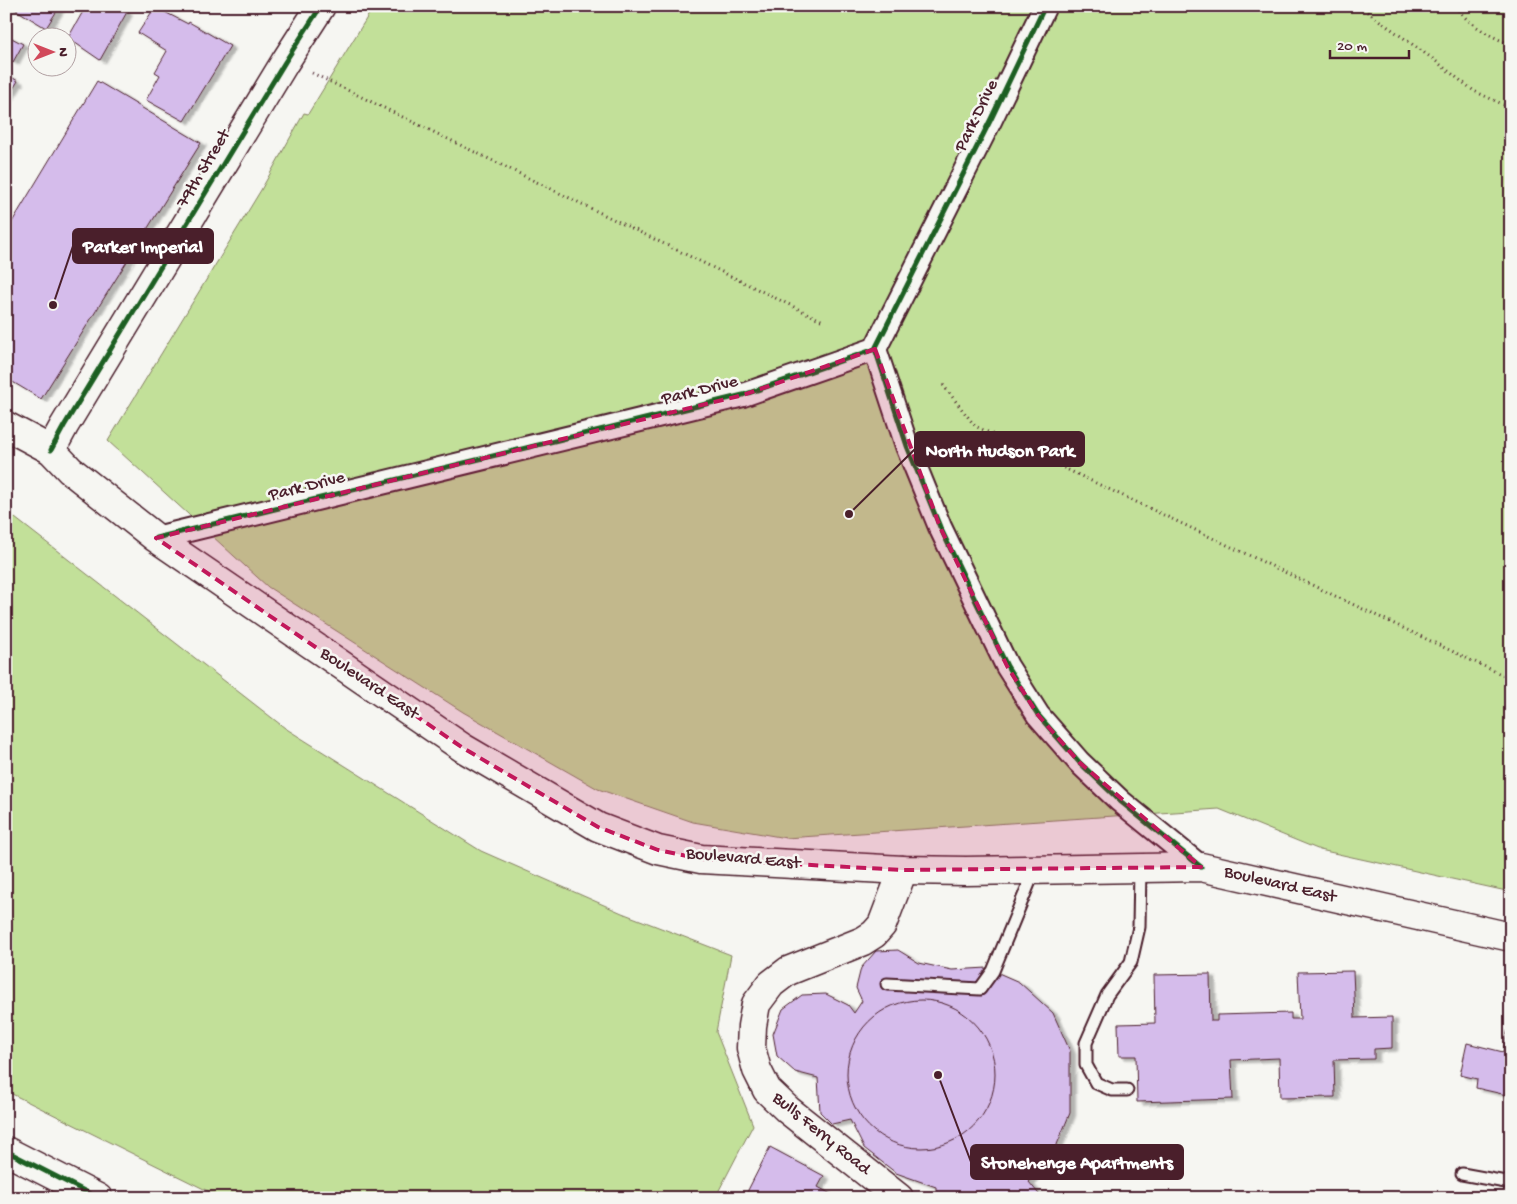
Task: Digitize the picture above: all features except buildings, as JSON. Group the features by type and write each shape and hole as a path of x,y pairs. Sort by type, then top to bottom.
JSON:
{"main road":[{"name":"79th Street","path":"52,450 64,426 285,62 310,10"},
{"name":"Boulevard East","path":"6,426 52,450 70,470 156,538 463,748 598,827 658,850 701,859 903,870 1201,867 1511,937"},
{"name":"Bulls Ferry Road","path":"899,1198 788,1110 767,1090 757,1070 751,1048 756,1004 771,984 788,971 864,941 874,934 882,925 903,870"},
{"path":"6,1151 98,1198"}],"street":[{"name":"Park Drive","path":"156,538 743,395 875,349 991,119 1045,6"},
{"path":"875,349 907,446 940,527 1007,666 1038,715 1080,762 1120,801 1201,867"}],"lane":[{"path":"1127,1090 1112,1090 1096,1083 1086,1065 1086,1043 1107,995 1131,962 1139,927 1140,868"},
{"path":"887,984 980,989 993,971 1036,869"},
{"path":"1462,1174 1511,1182"}],"path":[{"path":"1359,6 1474,91 1511,108"},
{"path":"1456,6 1460,14 1498,40 1511,44"},
{"path":"312,73 823,321"},
{"path":"943,384 974,426 1511,679"}],"highlighted area":[{"path":"875,349 940,527 1007,666 1038,715 1079,762 1201,867 903,870 701,859 658,850 598,827 463,748 156,538 743,395"}],"green space":[{"path":"374,6 1511,6 1511,892 1320,850 1219,809 786,838 693,822 598,789 463,712 268,587 108,441 261,190 304,113 308,114"},
{"path":"6,511 285,728 481,851 622,913 731,955 716,1032 753,1125 715,1198 222,1198 6,1091"}],"cycle path":[{"path":"51,450 285,62 321,6"},
{"path":"156,538 743,395 875,349 991,119 1045,6"},
{"path":"875,349 907,446 940,527 1007,666 1038,715 1079,762 1120,801 1201,867"},
{"path":"6,1151 98,1198"}],"place":[{"name":"Parker Imperial","path":"53,305"},
{"name":"North Hudson Park","path":"849,514"},
{"name":"Stonehenge Apartments","path":"938,1075"}]}
